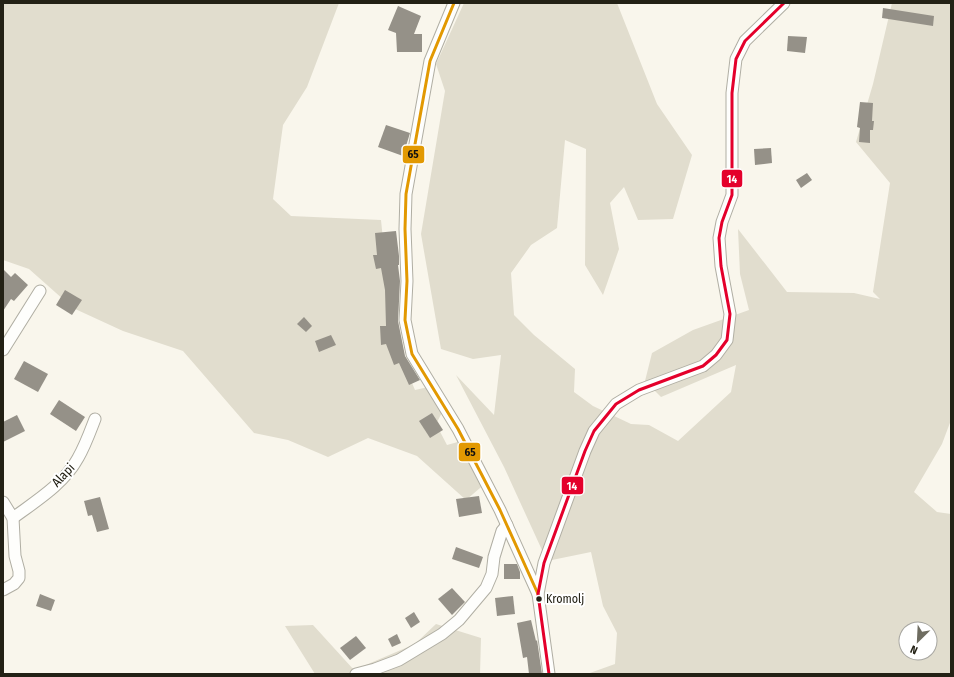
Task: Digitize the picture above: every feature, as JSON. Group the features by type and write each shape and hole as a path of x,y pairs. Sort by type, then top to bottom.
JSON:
{"street":[{"path":"454,3 430,60 406,194 406,320 412,354 458,429 500,510 538,594 549,674"},
{"path":"538,594 544,563 585,451 594,431 616,404 639,390 703,366 716,355 727,340 730,314 720,266 719,238 722,222 732,195 732,93 736,59 745,41 784,3"},
{"path":"3,350 40,290"},
{"name":"Alapi","path":"13,518 58,483 72,468 79,457 95,419"},
{"path":"3,502 13,518 15,556 19,571 19,578 14,584 3,590"},
{"path":"356,674 399,660 442,634 459,620 486,588 492,574 494,557 502,532 507,525"}],"shaded area":[{"path":"3,3 339,3 307,87 283,125 273,199 291,216 381,220 387,279 389,329 415,390 437,385 446,405 436,424 447,445 465,440 487,482 466,500 417,456 368,438 328,457 288,440 254,433 183,351 123,331 73,308 29,269 3,260"},
{"path":"464,3 617,3 657,104 692,155 673,219 638,220 624,187 610,203 619,249 603,295 585,265 586,149 565,140 557,228 531,245 511,273 514,315 534,335 575,369 574,392 593,406 631,424 649,425 678,441 731,392 736,365 661,397 645,381 652,353 693,330 749,310 740,274 738,229 787,292 854,293 880,299 873,292 890,183 856,142 873,84 892,3 951,3 951,420 942,444 914,492 937,512 951,514 951,674 587,674 615,664 617,633 603,606 591,552 547,561 504,467 456,375 494,415 501,355 473,359 441,349 421,234 445,91 436,64"},
{"path":"436,624 481,638 480,674 315,674 285,626 313,625 354,670 415,644"}],"building":[{"path":"398,6 421,16 414,34 422,34 422,52 397,52 396,33 388,30"},
{"path":"883,8 934,16 933,26 882,18"},
{"path":"788,36 807,37 805,53 787,51"},
{"path":"860,102 873,103 872,121 874,121 873,130 870,130 870,143 859,142 860,128 857,127"},
{"path":"386,125 410,133 403,156 378,147"},
{"path":"771,148 772,163 755,165 754,149"},
{"path":"807,173 812,180 801,188 796,180"},
{"path":"396,231 400,281 398,321 405,356 420,380 409,385 399,363 394,365 386,344 381,345 380,326 386,326 385,290 381,268 376,269 373,255 377,255 375,233"},
{"path":"3,269 11,277 15,273 28,285 14,301 11,299 3,311"},
{"path":"65,290 82,300 72,315 56,305"},
{"path":"304,317 312,326 306,332 297,324"},
{"path":"331,335 336,345 319,352 315,341"},
{"path":"24,361 48,374 38,392 14,379"},
{"path":"59,400 85,417 76,431 50,414"},
{"path":"432,413 443,430 430,438 419,421"},
{"path":"17,415 25,431 3,442 3,422"},
{"path":"479,496 482,513 459,517 456,499"},
{"path":"100,497 109,529 97,532 92,515 88,516 84,501"},
{"path":"456,547 483,557 479,568 452,559"},
{"path":"504,564 517,564 520,572 520,579 504,579"},
{"path":"452,588 465,602 452,615 438,599"},
{"path":"40,594 55,600 51,611 36,606"},
{"path":"513,596 515,614 497,616 495,598"},
{"path":"414,612 420,622 411,628 405,618"},
{"path":"531,620 536,641 537,640 542,674 529,674 527,657 523,658 517,623"},
{"path":"397,634 401,643 392,647 388,639"},
{"path":"356,636 366,648 350,660 340,648"}],"transit line":[{"name":"65","path":"454,3 430,61 406,194 405,229 407,281 405,320 412,354 458,429 500,510 538,594"},
{"name":"14","path":"549,674 538,594 544,563 585,451 594,431 616,404 639,390 703,366 716,355 727,340 730,314 721,266 719,238 722,222 732,195 732,93 736,59 745,41 784,3"}],"place":[{"name":"Kromolj","path":"539,599"}]}
